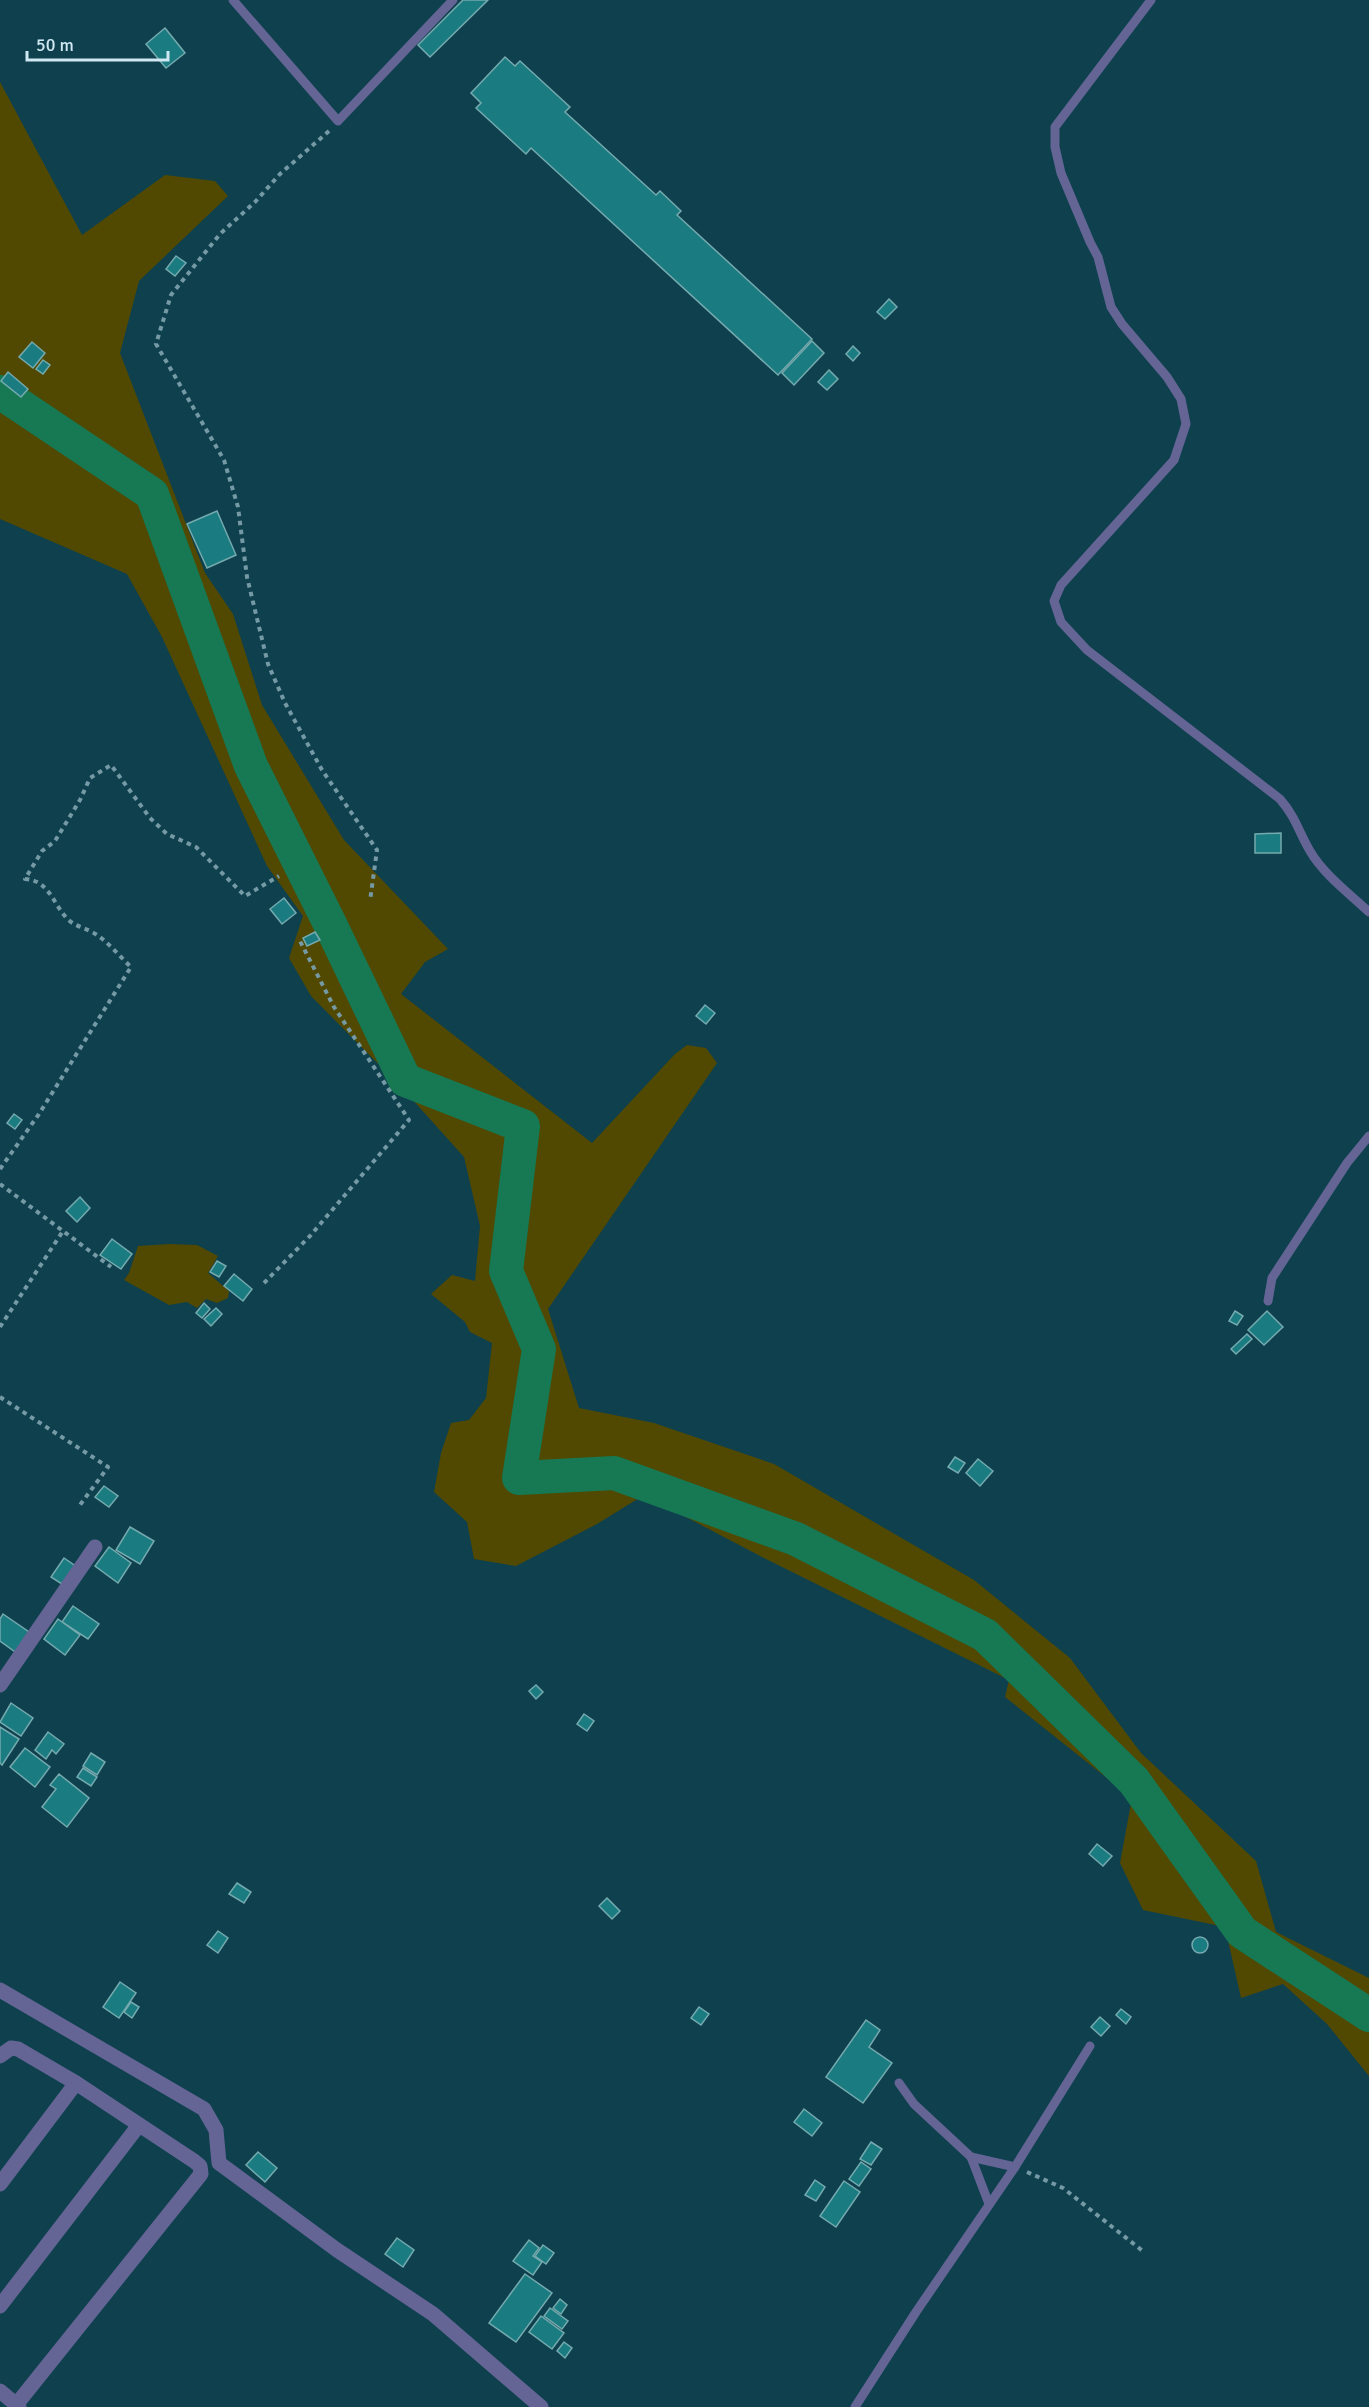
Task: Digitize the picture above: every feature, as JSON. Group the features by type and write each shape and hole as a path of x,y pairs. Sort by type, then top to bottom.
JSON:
{"street":[{"path":"0,1685 95,1547"},
{"path":"0,1990 204,2109 216,2130 219,2163 337,2250 433,2314 541,2407"},
{"path":"0,2056 11,2048 18,2049 76,2083 194,2161 200,2166 201,2174 17,2406 0,2391"},
{"path":"0,2184 76,2083"},
{"path":"0,2306 139,2125"}],"lane":[{"path":"233,0 338,121 453,0"},
{"path":"1151,0 1056,127 1056,147 1061,173 1089,242 1098,257 1111,307 1122,324 1167,377 1181,399 1186,424 1174,460 1061,585 1054,601 1061,622 1087,650 1280,799 1293,814 1310,852 1322,867 1369,912"},
{"path":"1269,1301 1272,1278 1347,1163 1369,1136"},
{"path":"855,2407 916,2312 1015,2167 1090,2046"},
{"path":"899,2084 915,2104 971,2157 989,2204"},
{"path":"971,2157 1015,2167"}],"path":[{"path":"338,121 280,174 255,202 220,234 171,295 156,344 224,460 238,507 247,577 272,674 285,703 322,770 377,850 370,901"},
{"path":"0,1169 39,1114 130,967 93,932 78,927 68,920 50,892 33,880 25,879 42,851 55,841 80,800 90,778 111,765 150,818 167,834 196,847 245,896 279,876"},
{"path":"264,1283 310,1236 409,1120 334,1007 300,941"},
{"path":"0,1184 111,1267"},
{"path":"0,1327 63,1231"},
{"path":"0,1397 108,1467 80,1505"},
{"path":"1015,2167 1063,2188 1144,2252"}],"shaded area":[{"path":"0,82 82,235 165,175 215,181 228,196 139,281 120,353 205,573 233,614 262,705 344,840 448,949 425,962 401,994 592,1143 675,1054 687,1045 706,1048 717,1063 548,1309 579,1408 654,1423 774,1464 974,1580 1070,1658 1141,1753 1256,1861 1276,1932 1369,1978 1369,2076 1327,2024 1283,1984 1241,1998 1225,1927 1143,1910 1120,1863 1132,1798 1005,1697 1009,1680 762,1557 644,1495 597,1524 516,1566 474,1559 467,1522 434,1492 441,1453 451,1423 469,1420 486,1398 492,1343 470,1332 465,1322 431,1294 452,1275 475,1281 480,1226 464,1157 402,1088 311,996 289,958 303,916 267,866 162,637 127,574 0,519"},
{"path":"197,1245 218,1256 208,1273 229,1291 228,1298 217,1303 206,1299 197,1308 187,1302 169,1305 124,1280 129,1273 138,1246"}],"building":[{"path":"463,0 488,0 430,57 418,45"},
{"path":"165,28 185,53 166,68 146,44"},
{"path":"505,57 515,66 520,61 570,107 565,112 656,195 660,191 681,211 677,215 812,339 778,375 531,148 526,154 476,108 481,103 471,93"},
{"path":"176,256 186,263 175,276 166,269"},
{"path":"889,299 897,307 885,319 877,312"},
{"path":"812,341 824,353 794,385 782,373"},
{"path":"32,342 45,353 33,368 19,357"},
{"path":"853,346 860,353 853,361 846,354"},
{"path":"43,360 50,365 43,374 36,369"},
{"path":"829,370 838,379 827,390 818,382"},
{"path":"8,372 28,389 21,397 1,381"},
{"path":"217,511 236,555 207,568 187,524"},
{"path":"1281,833 1281,853 1255,853 1255,834"},
{"path":"284,898 296,913 282,924 270,909"},
{"path":"315,932 320,940 307,946 303,938"},
{"path":"705,1005 715,1013 706,1024 696,1016"},
{"path":"14,1114 22,1120 15,1129 7,1123"},
{"path":"80,1197 90,1208 77,1222 66,1211"},
{"path":"112,1239 132,1254 121,1269 100,1255"},
{"path":"217,1261 226,1266 219,1277 210,1272"},
{"path":"234,1274 252,1289 243,1301 224,1286"},
{"path":"204,1303 210,1309 202,1318 196,1313"},
{"path":"216,1308 222,1314 211,1326 204,1319"},
{"path":"1235,1311 1243,1316 1237,1325 1229,1321"},
{"path":"1267,1311 1283,1327 1264,1345 1248,1330"},
{"path":"1247,1334 1252,1339 1236,1354 1231,1349"},
{"path":"955,1457 965,1463 958,1473 948,1467"},
{"path":"978,1459 993,1471 980,1486 966,1473"},
{"path":"104,1486 118,1496 109,1507 95,1497"},
{"path":"130,1527 154,1541 140,1564 116,1550"},
{"path":"109,1547 131,1563 118,1583 95,1566"},
{"path":"64,1558 77,1567 65,1586 51,1577"},
{"path":"73,1606 99,1624 88,1639 62,1622"},
{"path":"3,1614 32,1634 18,1654 0,1641 0,1619"},
{"path":"58,1619 80,1635 65,1655 44,1639"},
{"path":"536,1685 543,1692 536,1699 529,1691"},
{"path":"11,1703 33,1718 21,1736 0,1722"},
{"path":"584,1714 594,1721 587,1731 577,1724"},
{"path":"0,1727 19,1739 2,1765 0,1763"},
{"path":"48,1732 64,1744 56,1754 52,1750 46,1759 35,1750"},
{"path":"25,1748 50,1767 35,1787 10,1767"},
{"path":"91,1753 105,1762 97,1775 83,1766"},
{"path":"83,1768 97,1777 91,1786 77,1777"},
{"path":"59,1774 89,1798 67,1827 42,1807 56,1789 50,1785"},
{"path":"1097,1844 1112,1856 1103,1866 1089,1854"},
{"path":"237,1883 251,1892 244,1903 229,1894"},
{"path":"607,1898 620,1911 612,1919 599,1906"},
{"path":"218,1931 228,1938 218,1953 207,1945"},
{"path":"1200,1937 1206,1939 1208,1945 1206,1951 1200,1953 1194,1951 1192,1945 1194,1939"},
{"path":"120,1982 136,1993 119,2018 103,2007"},
{"path":"131,2002 139,2007 132,2018 124,2012"},
{"path":"699,2007 709,2014 701,2025 691,2018"},
{"path":"1121,2009 1131,2017 1126,2024 1116,2015"},
{"path":"1100,2017 1110,2026 1101,2036 1091,2027"},
{"path":"866,2020 880,2030 869,2047 892,2063 863,2103 826,2077"},
{"path":"804,2109 822,2123 812,2136 794,2122"},
{"path":"871,2142 882,2149 871,2165 860,2159"},
{"path":"258,2152 277,2168 265,2182 246,2165"},
{"path":"861,2162 871,2169 859,2186 849,2179"},
{"path":"815,2180 825,2187 816,2201 805,2195"},
{"path":"844,2181 860,2192 836,2227 820,2216"},
{"path":"397,2238 414,2250 403,2267 385,2254"},
{"path":"529,2240 539,2248 533,2256 542,2262 533,2275 513,2261"},
{"path":"543,2245 554,2253 546,2264 535,2256"},
{"path":"525,2274 552,2293 516,2342 489,2323"},
{"path":"560,2299 567,2305 561,2314 553,2308"},
{"path":"550,2308 568,2321 562,2329 544,2316"},
{"path":"541,2316 564,2333 552,2349 529,2332"},
{"path":"564,2342 572,2348 565,2358 557,2351"}],"waterway":[{"path":"0,392 152,494 251,766 405,1080 523,1126 506,1271 539,1349 519,1478 614,1473 796,1539 985,1635 1134,1781 1242,1932 1369,2015"}]}
